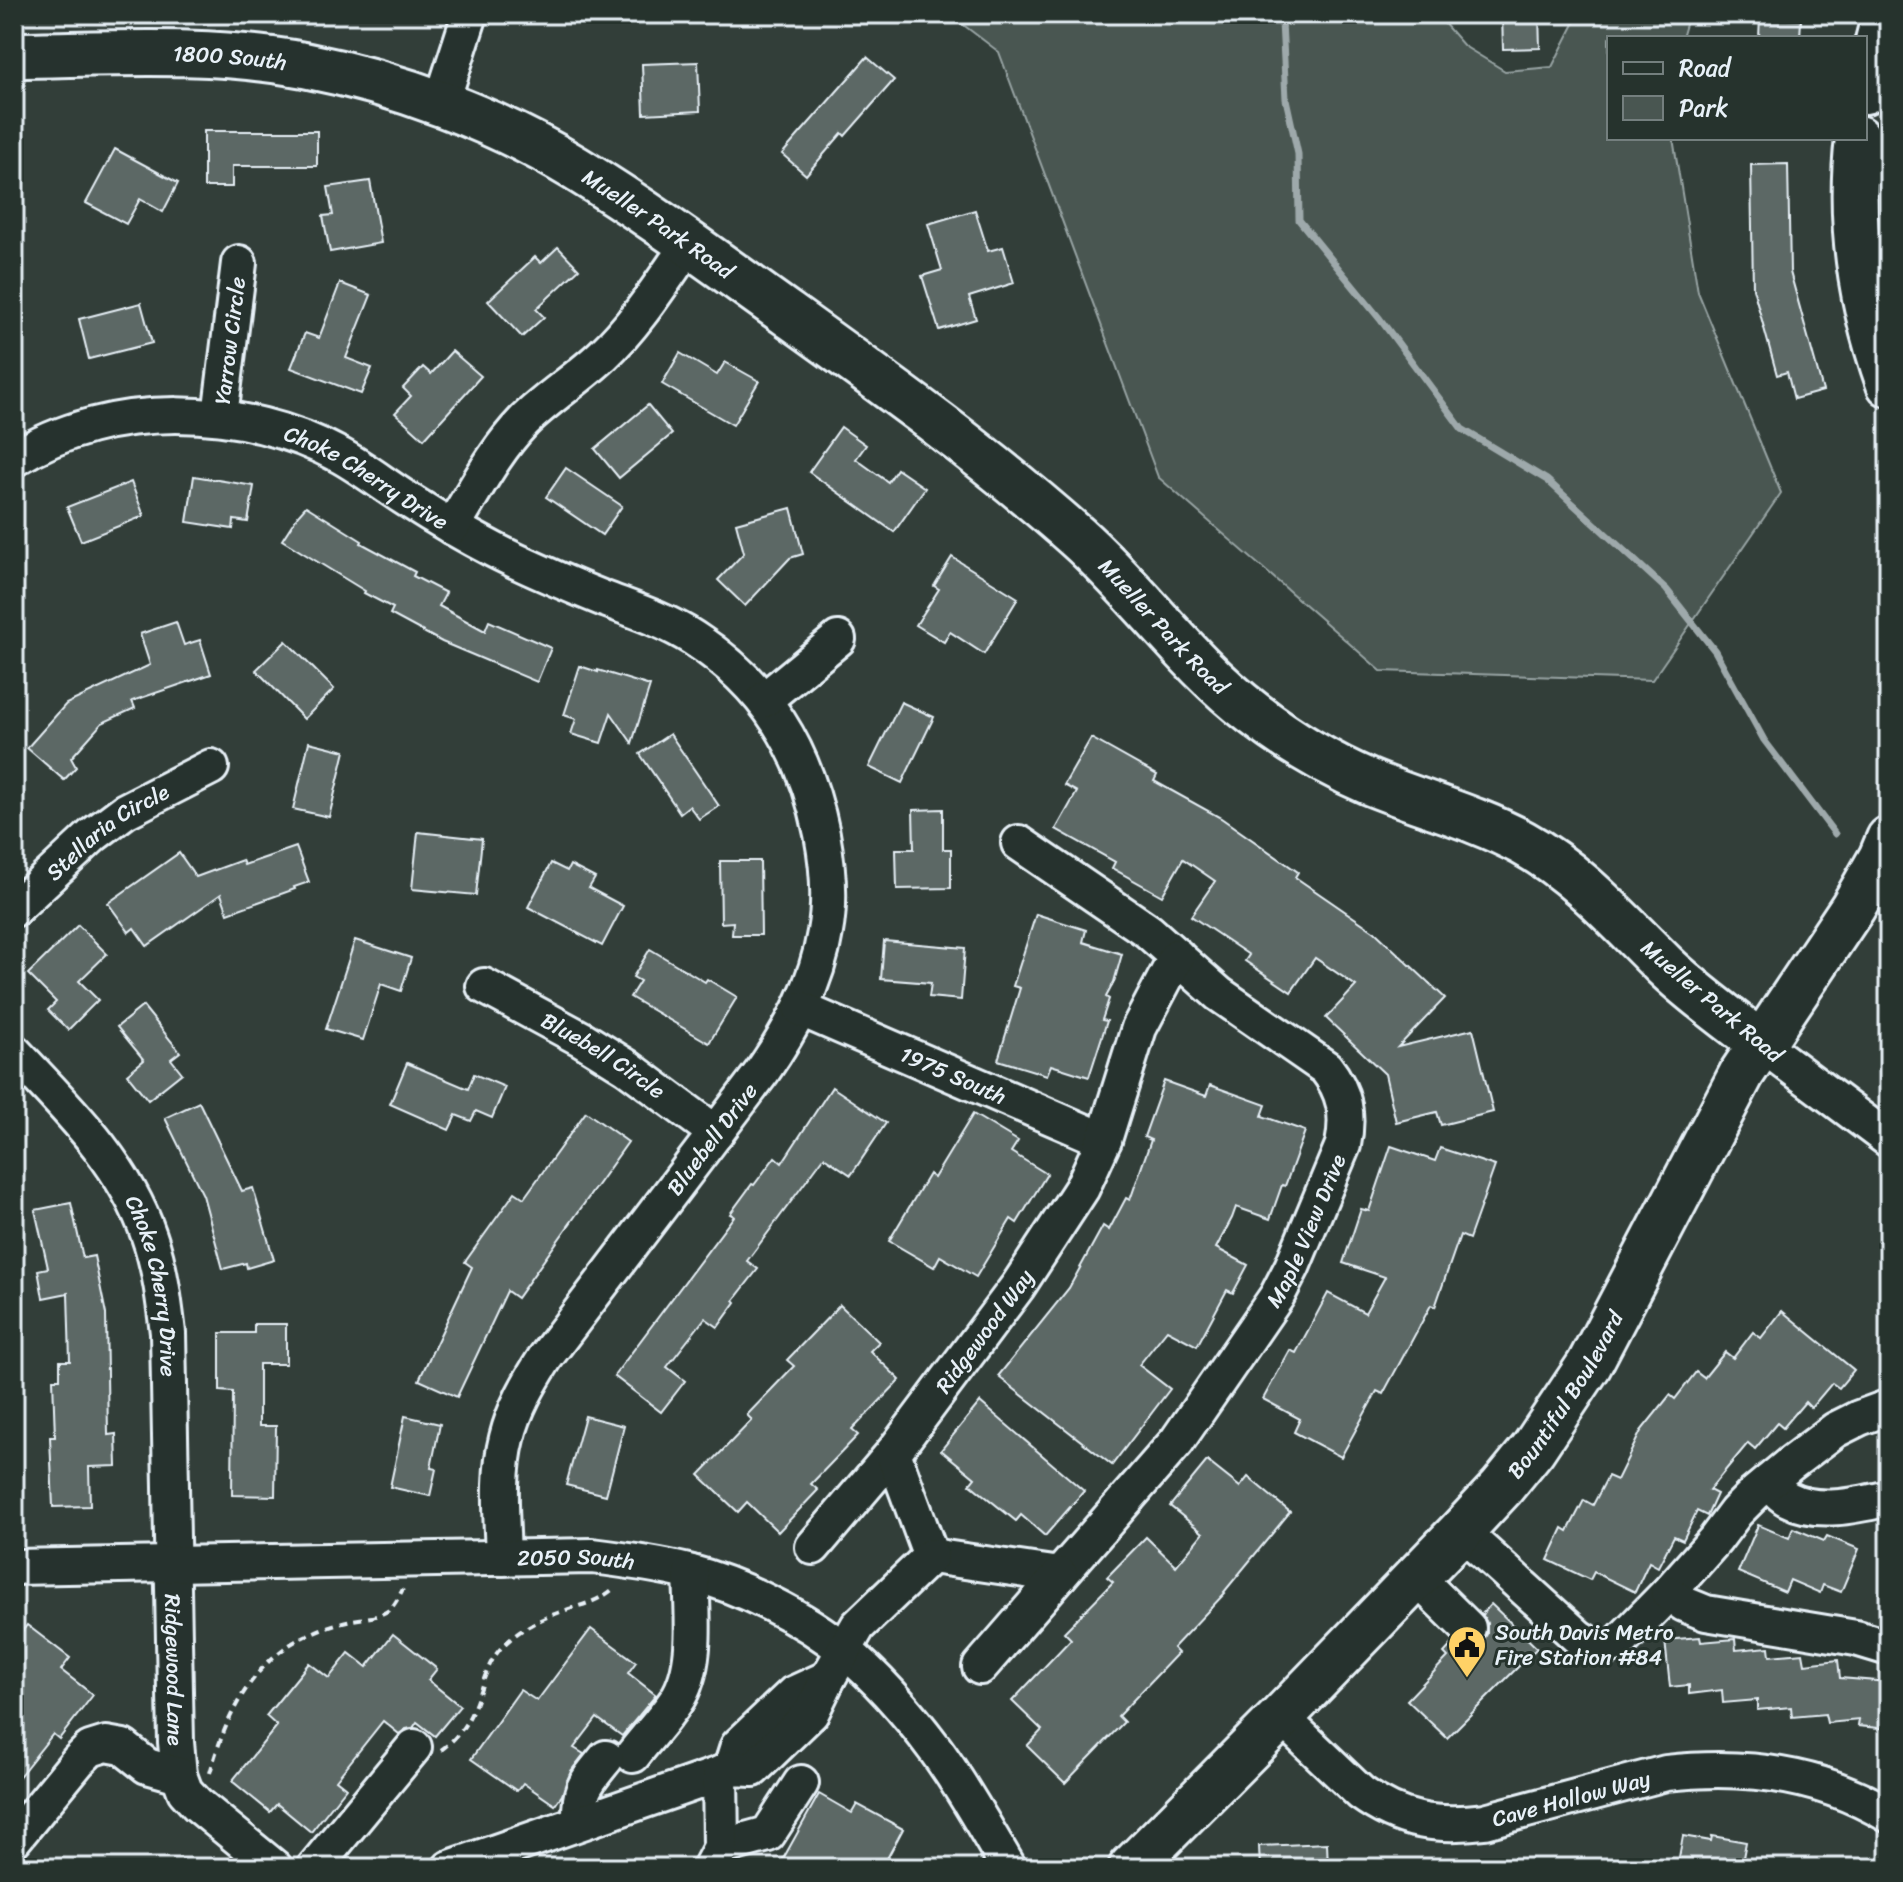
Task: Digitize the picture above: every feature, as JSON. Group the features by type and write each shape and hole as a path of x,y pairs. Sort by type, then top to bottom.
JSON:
{"main road":[{"path":"1867,83 1885,14"},
{"name":"1800 South","path":"14,55 152,53 256,58 363,79 441,104"},
{"name":"Mueller Park Road","path":"441,104 499,127 574,167 689,244 919,408 1012,480 1084,543 1210,675 1248,710 1288,739 1331,764 1367,781 1471,820 1523,843 1548,859 1594,894 1668,969 1761,1044"},
{"path":"1858,140 1855,220 1858,259 1870,327 1889,384"},
{"name":"Bountiful Boulevard","path":"1131,1868 1461,1531 1533,1449 1589,1365 1742,1073 1853,907 1889,839"}],"street":[{"path":"441,104 470,14"},
{"name":"Choke Cherry Drive","path":"14,459 61,436 99,424 179,414 220,416 303,439 340,456 452,527 502,448 523,422 624,334 689,244"},
{"name":"Yarrow Circle","path":"220,416 239,263"},
{"name":"Bluebell Drive","path":"452,527 542,574 660,620 690,636 743,677 783,725 810,784 826,855 828,894 825,933 816,970 801,1009 776,1051 545,1358 516,1409 502,1468 503,1558"},
{"path":"764,700 838,639"},
{"name":"Stellaria Circle","path":"14,909 93,835 125,811 211,767"},
{"name":"Maple View Drive","path":"980,1667 1177,1441 1277,1296 1343,1145 1346,1128 1343,1095 1326,1068 1219,994 1148,931 1019,843"},
{"name":"Ridgewood Way","path":"813,1547 893,1453 1054,1234 1082,1188 1104,1140 1139,1028 1177,956"},
{"name":"Bluebell Circle","path":"484,986 627,1067 716,1133"},
{"name":"1975 South","path":"801,1009 1104,1140"},
{"name":"Mueller Park Road","path":"1761,1044 1889,1140"},
{"name":"Choke Cherry Drive","path":"14,1052 74,1115 104,1152 130,1192 149,1235 162,1283 168,1333 173,1564"},
{"path":"1461,1531 1578,1637 1592,1646 1605,1648 1618,1644 1668,1593 1736,1512 1769,1482 1835,1430 1889,1407"},
{"path":"893,1453 931,1556"},
{"path":"1769,1482 1788,1499 1816,1506 1845,1506 1889,1498"},
{"name":"2050 South","path":"14,1567 592,1556 642,1562 691,1573 737,1588 779,1608 836,1664 892,1696 936,1751 1009,1868"},
{"path":"931,1556 1060,1575"},
{"path":"450,1868 725,1771 753,1769 811,1713 858,1626 931,1556"},
{"name":"Ridgewood Lane","path":"173,1564 179,1775 185,1791 197,1804 275,1868"},
{"path":"580,1822 579,1799 586,1784 677,1700 688,1674 691,1652 691,1573"},
{"path":"1416,1577 1468,1628"},
{"path":"1668,1593 1706,1613 1832,1633 1889,1648"},
{"name":"Cave Hollow Way","path":"1281,1717 1381,1808 1432,1822 1458,1824 1485,1821 1651,1777 1729,1769 1764,1772 1825,1785 1889,1815"},
{"name":"Ridgewood Lane","path":"14,1839 90,1749 106,1744 123,1747 147,1766 179,1775"},
{"path":"314,1868 409,1753"},
{"path":"715,1858 725,1771"},
{"path":"715,1858 768,1834 801,1783"}],"path":[{"path":"197,1804 207,1785 227,1724 243,1692 259,1670 276,1653 311,1633 390,1609 403,1589"},
{"path":"409,1753 417,1764 450,1744 468,1721 492,1660 514,1635 526,1626 596,1601 613,1589"}],"green space":[{"path":"949,14 1436,14 1464,46 1505,71 1552,67 1579,14 1689,14 1683,36 1607,36 1607,140 1673,140 1698,292 1781,493 1652,680 1381,671 1158,477 999,52"}],"building":[{"path":"1502,14 1539,14 1540,48 1503,49"},
{"path":"1760,17 1801,20 1800,36 1759,36"},
{"path":"867,57 894,80 806,175 782,154"},
{"path":"698,62 700,111 644,114 642,64"},
{"path":"204,131 317,131 317,166 232,166 232,187 204,187"},
{"path":"115,149 178,183 163,212 140,199 126,224 86,203"},
{"path":"1788,164 1790,272 1823,391 1794,399 1787,372 1777,375 1753,288 1751,165"},
{"path":"370,181 381,243 330,252 323,216 333,215 328,187"},
{"path":"975,210 988,251 1003,247 1014,283 969,297 976,319 939,330 922,276 942,270 928,224"},
{"path":"558,247 579,269 536,309 544,317 522,337 488,301 535,257 541,263"},
{"path":"340,283 371,295 346,358 372,368 361,394 291,368 305,333 319,338"},
{"path":"141,303 152,343 89,359 79,319"},
{"path":"452,351 481,376 424,439 395,413 411,396 403,388 423,367 431,374"},
{"path":"680,353 717,375 725,362 759,381 733,425 662,384"},
{"path":"648,405 672,434 619,478 595,449"},
{"path":"841,427 866,445 856,459 888,482 897,469 925,488 894,532 809,472"},
{"path":"566,468 622,506 602,535 546,497"},
{"path":"194,476 254,486 248,522 234,520 233,529 187,522"},
{"path":"131,482 144,516 81,541 67,507"},
{"path":"306,506 361,543 415,572 413,576 446,593 439,606 485,631 489,621 551,648 537,682 442,642 390,614 393,608 282,540"},
{"path":"791,508 803,554 790,558 745,606 718,580 744,553 736,523"},
{"path":"952,557 1018,598 984,654 950,632 944,642 916,625 939,589 934,586"},
{"path":"176,622 184,645 200,640 211,674 132,701 135,708 102,723 71,758 76,767 64,780 27,748 66,704 150,665 140,634"},
{"path":"286,641 334,689 304,719 256,670"},
{"path":"580,666 650,686 632,743 611,713 601,743 571,734 576,719 564,715"},
{"path":"901,702 934,717 902,783 869,767"},
{"path":"670,734 719,806 699,819 689,806 680,813 640,754"},
{"path":"1091,738 1157,775 1154,781 1221,818 1298,872 1295,877 1375,932 1445,998 1398,1047 1473,1029 1493,1112 1441,1125 1437,1112 1396,1122 1385,1074 1326,1018 1356,986 1315,958 1291,992 1245,961 1249,955 1191,916 1215,881 1183,859 1162,896 1112,868 1115,862 1056,829 1077,792 1064,785"},
{"path":"309,742 345,751 329,817 293,809"},
{"path":"943,809 943,849 951,849 951,888 897,889 896,849 914,849 913,810"},
{"path":"418,832 482,839 476,895 412,889"},
{"path":"296,847 309,882 228,913 221,894 147,946 134,928 129,932 108,903 179,853 196,877 242,860 244,865"},
{"path":"720,861 760,861 761,935 732,935 733,922 721,923"},
{"path":"551,863 567,871 570,865 595,878 589,888 623,906 602,946 528,907"},
{"path":"1036,914 1086,930 1083,942 1122,954 1106,997 1109,999 1102,1020 1107,1021 1089,1077 1051,1065 1047,1075 998,1060 1020,988 1013,986"},
{"path":"78,925 107,954 79,981 98,1000 68,1030 48,1010 56,1002 28,974"},
{"path":"355,940 411,958 401,991 381,984 363,1040 326,1029"},
{"path":"884,941 965,948 961,1000 929,997 931,983 881,979"},
{"path":"650,949 737,997 709,1043 630,997 640,981 633,977"},
{"path":"143,1006 180,1052 171,1059 182,1073 148,1100 127,1074 144,1060 117,1027"},
{"path":"407,1063 468,1089 474,1074 505,1087 492,1118 476,1111 471,1121 456,1115 449,1130 390,1104"},
{"path":"1164,1081 1206,1096 1210,1085 1266,1105 1262,1116 1305,1131 1270,1219 1236,1207 1216,1248 1248,1265 1233,1293 1227,1290 1197,1346 1167,1330 1139,1365 1170,1389 1112,1465 999,1375 1069,1288 1103,1226 1109,1230 1126,1198 1130,1200 1151,1140 1144,1137"},
{"path":"832,1087 886,1123 851,1175 824,1157 747,1261 758,1269 718,1327 705,1318 667,1367 685,1381 661,1412 614,1376 734,1216 730,1214 752,1184 775,1157 782,1163"},
{"path":"199,1102 242,1191 253,1188 274,1260 247,1268 246,1263 223,1269 203,1195 165,1118"},
{"path":"586,1112 628,1142 517,1298 507,1291 457,1397 419,1380 472,1267 465,1262 515,1192 524,1198"},
{"path":"973,1114 1018,1141 1011,1152 1047,1174 1017,1223 1011,1219 976,1277 940,1256 934,1267 889,1241 929,1174 934,1178"},
{"path":"1391,1146 1435,1161 1440,1148 1495,1166 1469,1239 1460,1235 1435,1307 1431,1305 1383,1394 1377,1391 1341,1457 1294,1432 1300,1419 1263,1399 1290,1350 1296,1353 1328,1293 1365,1313 1385,1277 1343,1263 1361,1209 1369,1211"},
{"path":"71,1203 83,1258 94,1256 106,1314 108,1435 116,1434 117,1466 89,1467 90,1506 53,1507 50,1437 55,1437 53,1379 60,1379 60,1361 70,1361 68,1293 43,1298 38,1270 48,1268 35,1210"},
{"path":"840,1305 879,1342 870,1351 900,1380 852,1430 858,1435 811,1484 818,1490 778,1532 747,1502 738,1512 699,1475 752,1420 747,1415 794,1366 787,1360"},
{"path":"1782,1311 1854,1370 1839,1388 1832,1383 1811,1408 1805,1402 1783,1428 1777,1423 1755,1449 1748,1443 1709,1490 1717,1494 1707,1516 1697,1511 1683,1540 1674,1536 1658,1567 1649,1562 1635,1592 1594,1572 1590,1580 1548,1560 1563,1528 1568,1531 1584,1500 1593,1505 1608,1476 1617,1480 1641,1431 1670,1395 1675,1399 1696,1372 1704,1378 1725,1352 1733,1358 1753,1332 1761,1338"},
{"path":"254,1324 286,1324 286,1364 259,1364 259,1426 276,1426 275,1496 232,1495 233,1392 220,1391 220,1333 254,1333"},
{"path":"980,1402 1084,1491 1045,1536 1021,1515 1016,1521 970,1484 975,1478 941,1450"},
{"path":"405,1416 440,1424 431,1468 436,1469 430,1496 390,1487"},
{"path":"585,1416 624,1426 606,1495 566,1485"},
{"path":"1207,1461 1240,1487 1248,1477 1290,1512 1225,1593 1173,1648 1178,1653 1118,1716 1124,1722 1065,1783 1027,1746 1042,1730 1012,1701 1071,1639 1064,1632 1113,1582 1107,1577 1146,1537 1176,1566 1203,1533 1170,1506"},
{"path":"1758,1525 1789,1538 1793,1528 1824,1541 1827,1536 1859,1549 1841,1592 1823,1585 1820,1593 1790,1580 1785,1592 1738,1572"},
{"name":"South Davis Metro Fire Station #84","path":"1491,1604 1537,1648 1447,1738 1407,1700 1448,1657 1444,1653 1454,1642 1462,1647 1473,1647 1483,1641 1487,1623 1482,1614"},
{"path":"27,1625 70,1658 61,1670 93,1695 59,1739 53,1734 14,1783 14,1642"},
{"path":"591,1629 636,1662 628,1673 656,1695 622,1736 597,1718 574,1748 584,1754 571,1771 555,1805 523,1783 517,1791 471,1759 520,1690 537,1701"},
{"path":"393,1634 437,1669 428,1680 460,1706 435,1736 417,1722 413,1728 399,1734 383,1721 336,1780 346,1788 311,1832 277,1804 270,1812 232,1781 277,1726 266,1716 309,1663 329,1678 349,1653 367,1667"},
{"path":"1700,1637 1701,1642 1735,1639 1736,1650 1769,1647 1770,1656 1803,1653 1805,1664 1838,1660 1840,1678 1889,1682 1889,1729 1858,1726 1859,1720 1827,1723 1825,1714 1792,1717 1791,1707 1757,1710 1757,1700 1723,1703 1722,1690 1689,1694 1689,1685 1670,1687 1665,1640"},
{"path":"819,1794 852,1813 857,1804 903,1829 882,1868 778,1868"},
{"path":"1683,1836 1711,1841 1712,1836 1746,1842 1741,1868 1677,1868"},
{"path":"1327,1843 1328,1868 1260,1868 1259,1846"}],"waterway":[{"path":"1285,14 1282,22 1286,99 1298,154 1299,220 1380,319 1462,429 1547,480 1666,589 1715,651 1764,740 1835,834"}],"place":[{"name":"South Davis Metro Fire Station #84","path":"1467,1679"}]}
